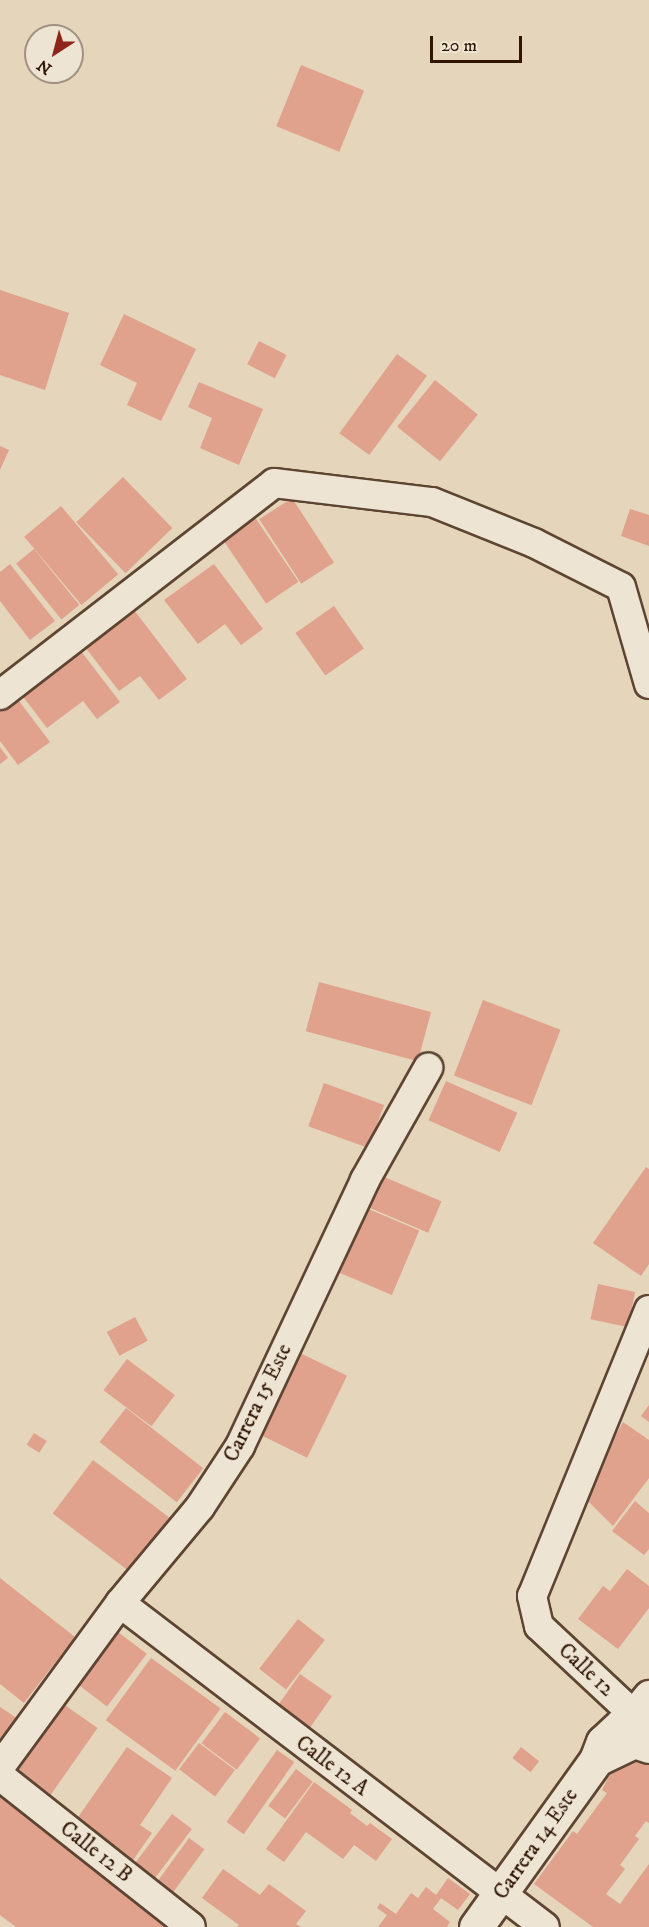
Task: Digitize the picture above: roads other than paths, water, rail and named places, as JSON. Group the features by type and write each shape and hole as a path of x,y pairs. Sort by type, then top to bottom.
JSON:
{"main road":[{"name":"Calle 12","path":"596,1760 603,1742 644,1708"},
{"path":"596,1760 634,1741 649,1746"},
{"name":"Carrera 14 Este","path":"476,1927 596,1760"}],"street":[{"path":"0,695 274,483 432,502 534,543 621,587 649,684"},
{"name":"Carrera 15 Este","path":"0,1767 120,1603 200,1507 240,1446 364,1180 428,1068"},
{"name":"Calle 12","path":"644,1708 539,1626 532,1596 649,1310"},
{"name":"Calle 12 A","path":"120,1603 545,1927"},
{"name":"Calle 12 B","path":"0,1776 191,1927"}]}
